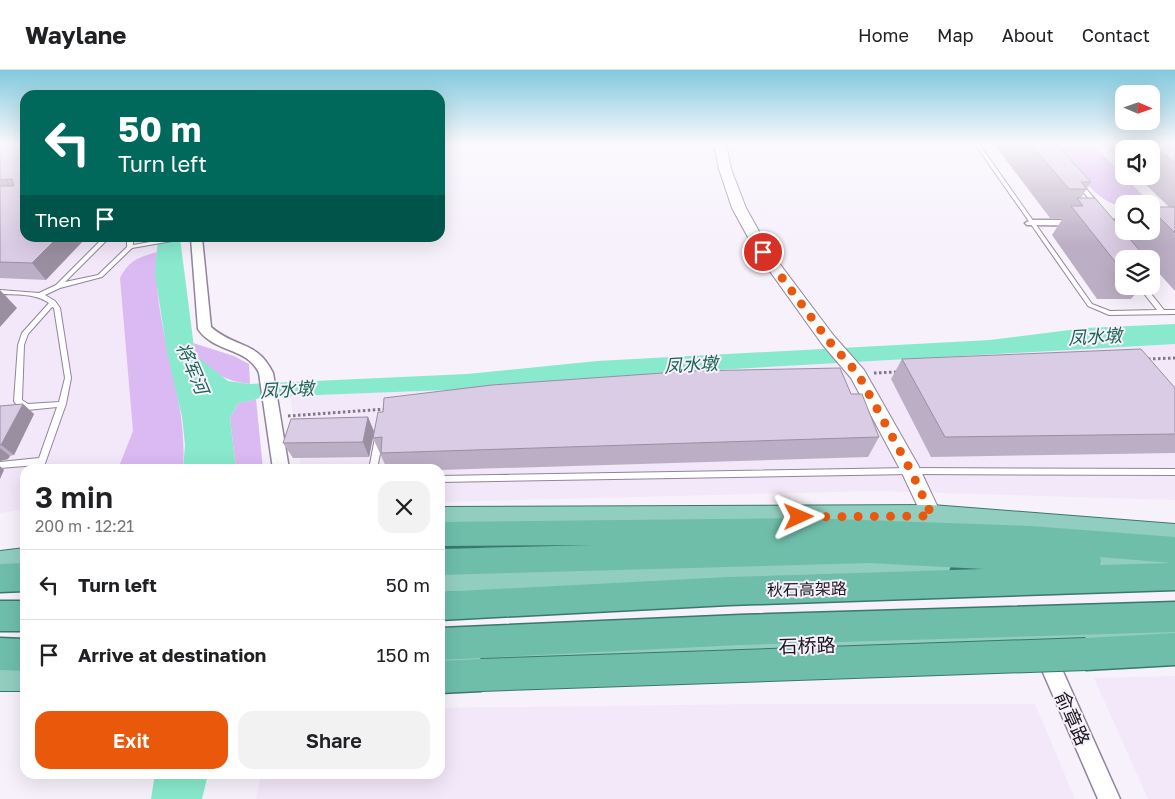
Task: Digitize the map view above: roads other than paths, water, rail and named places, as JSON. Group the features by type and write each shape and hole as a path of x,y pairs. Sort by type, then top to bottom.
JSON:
{"highway":[{"path":"445,534 807,530 1031,539 1175,550"},
{"path":"445,562 870,550 1088,561"},
{"name":"秋石高架路","path":"445,606 729,591 1175,576"},
{"path":"0,578 20,577"},
{"path":"0,616 20,616"},
{"path":"445,644 750,629 1175,617"},
{"path":"445,677 1086,654 1175,649"},
{"path":"0,654 20,655"}],"main road":[{"path":"445,518 932,516 1175,536"},
{"path":"445,579 775,568 1175,560"},
{"path":"0,565 20,561"},
{"path":"0,565 20,567"},
{"name":"石桥路","path":"445,660 1038,636 1175,636"},
{"path":"0,676 20,676"}],"street":[{"path":"728,178 739,208 763,252 853,369 911,471 932,516"},
{"path":"1031,223 1091,226 1115,221"},
{"path":"196,242 205,328 220,341 246,349 261,360 266,373 280,464"},
{"name":"俞章路","path":"1038,636 1109,799"}],"lane":[{"path":"1000,178 1090,305 1108,313 1175,312"},
{"path":"1077,182 1103,212"},
{"path":"58,286 102,242"},
{"path":"130,242 130,247"},
{"path":"41,295 58,286 100,276 130,247 157,242"},
{"path":"0,292 41,295 53,302 57,308 68,378 62,404 40,464"},
{"path":"1148,295 1162,312"},
{"path":"53,302 25,334 21,345 18,400 27,407 62,404"},
{"path":"374,464 380,433"},
{"path":"0,465 20,465"},
{"path":"445,479 911,471 1175,472"}],"water":[{"path":"158,242 181,242 195,355 228,381 250,384 467,374 597,361 990,340 1085,328 1175,324 1175,344 679,372 473,389 266,397 238,403 230,418 235,464 183,464 185,445 182,417 167,352 155,274"},
{"path":"154,779 207,779 202,799 151,799"}],"water label":[{"name":"凤水墩","path":"1095,336"},
{"name":"凤水墩","path":"691,364"},
{"name":"将军河","path":"193,368"},
{"name":"凤水墩","path":"287,389"}]}
